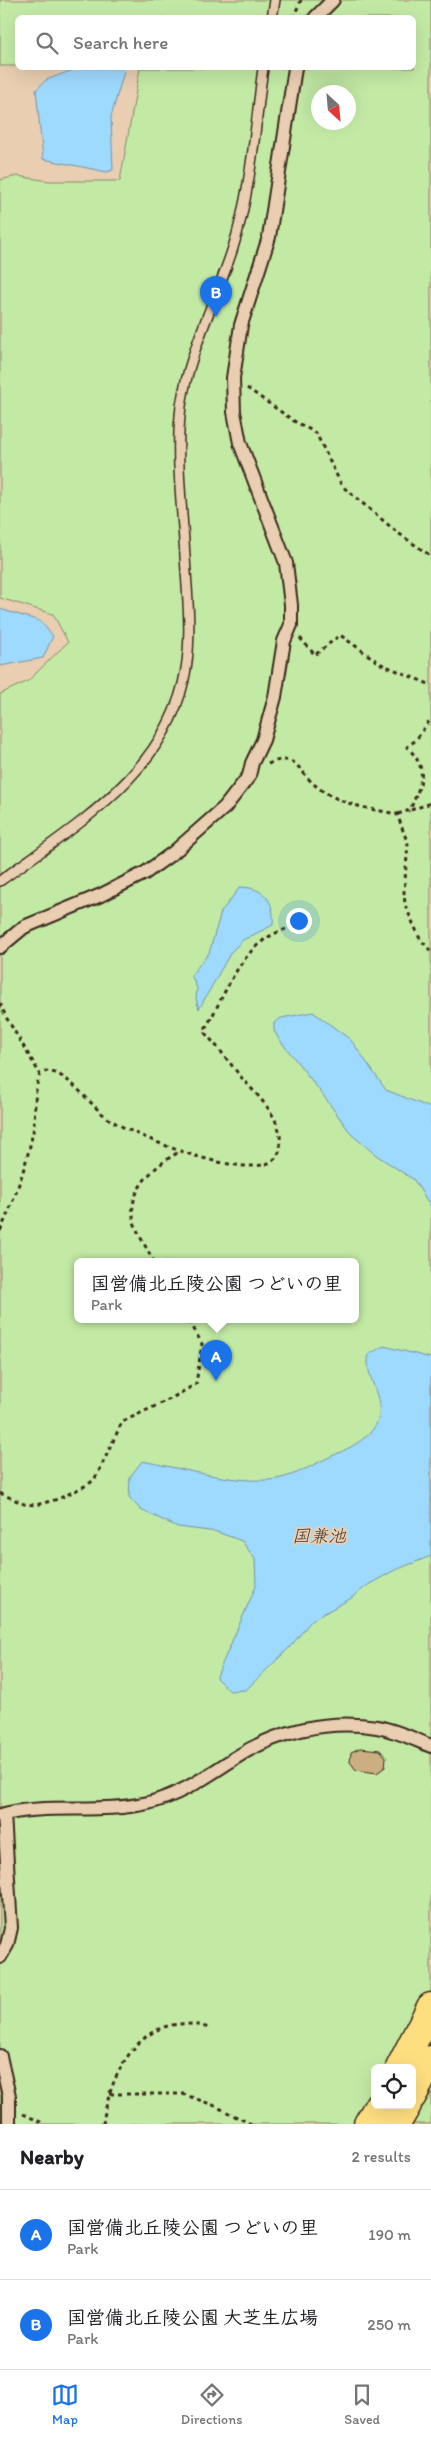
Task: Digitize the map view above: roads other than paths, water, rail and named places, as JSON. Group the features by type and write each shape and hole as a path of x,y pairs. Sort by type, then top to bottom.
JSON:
{"highway":[{"path":"402,2064 431,2007"},
{"path":"416,2088 431,2060"},
{"path":"368,2124 377,2109"},
{"path":"396,2124 405,2109"}],"street":[{"path":"318,15 333,0"},
{"path":"0,947 24,927 101,895 153,868 200,831 224,807 249,776 268,723 291,625 286,563 240,443 234,412 233,378 241,325 269,237 295,70"},
{"path":"0,1956 7,1946 12,1928 2,1815 147,1804 186,1790 258,1745 284,1734 313,1728 345,1724 379,1727 431,1746"},
{"path":"0,2056 7,2081 9,2119"}],"lane":[{"path":"272,15 275,0"},
{"path":"0,881 101,808 133,775 157,744 178,699 186,670 188,644 179,457 181,406 188,371 232,251 241,215 263,70"}],"water":[{"path":"73,70 124,70 111,117 113,170 107,172 43,159 36,90 46,80"},
{"path":"0,609 40,621 53,636 43,658 0,666"},
{"path":"240,887 256,890 266,897 272,909 273,925 243,940 231,952 199,1009 196,999 197,988 191,975 209,953 221,912"},
{"path":"313,1012 351,1040 386,1090 431,1108 431,1207 414,1180 376,1155 352,1135 274,1031 274,1023 281,1018"},
{"name":"国兼池","path":"384,1346 431,1358 431,1556 393,1571 368,1585 350,1599 312,1620 290,1647 246,1690 230,1691 216,1678 256,1586 255,1559 242,1541 217,1532 178,1527 141,1510 129,1497 130,1477 142,1461 234,1479 270,1480 298,1472 347,1449 366,1437 378,1420 379,1403 368,1362 369,1354"}],"place":[{"name":"国営備北丘陵公園 大芝生広場","path":"216,317"},
{"name":"国営備北丘陵公園 つどいの里","path":"216,1381"}]}
